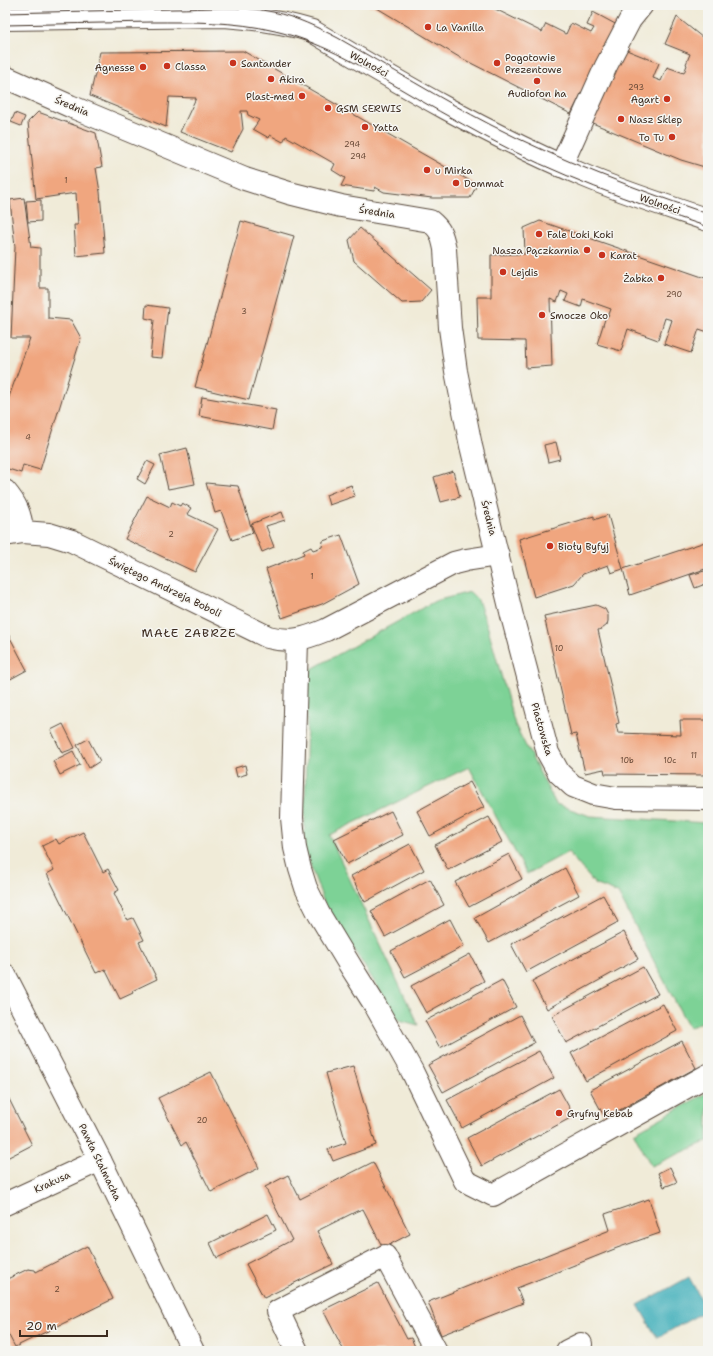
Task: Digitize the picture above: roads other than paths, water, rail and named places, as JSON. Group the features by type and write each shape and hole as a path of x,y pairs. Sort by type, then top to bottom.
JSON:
{"street":[{"path":"96,17 119,10 126,5"},
{"path":"268,5 312,31"},
{"path":"561,166 606,66 630,20 642,5"},
{"name":"Wolności","path":"5,19 224,16 256,18 285,23 312,31 489,132 561,166 614,188 708,220"},
{"name":"Średnia","path":"5,76 70,106 245,179 289,193 341,206 430,221 438,227 445,249 450,328 456,370 471,446 498,555"},
{"path":"5,491 15,502 21,517 14,534"},
{"name":"Świętego Andrzeja Boboli","path":"14,534 49,534 72,541 268,637 281,640 297,640 326,630 454,563 498,555"},
{"name":"Piastowska","path":"498,555 548,753 559,773 573,786 593,794 616,798 708,799"},
{"path":"297,640 292,818 295,848 300,869 306,888 319,914 376,1005 412,1071 464,1181 493,1195 708,1075"},
{"name":"Pawła Stalmacha","path":"5,974 100,1160 193,1351"},
{"name":"Krakusa","path":"5,1204 100,1160"},
{"path":"297,1351 278,1311 385,1256 436,1351"}],"water":[{"path":"689,1277 707,1310 657,1338 638,1305"}],"tram line":[{"path":"5,13 223,8 261,10 282,14 338,38 452,104 517,138 598,173 708,214"},
{"path":"5,25 151,22 213,23 244,25 291,35 322,47 351,61 486,137 540,164 623,198 708,227"}],"place":[{"name":"La Vanilla","path":"428,27"},
{"name":"Santander","path":"233,63"},
{"name":"Pogotowie Prezentowe","path":"497,63"},
{"name":"Classa","path":"167,66"},
{"name":"Agnesse","path":"143,67"},
{"name":"Akira","path":"271,79"},
{"name":"Audiofon ha","path":"537,81"},
{"name":"Plast-med","path":"302,96"},
{"name":"Agart","path":"667,99"},
{"name":"GSM SERWIS","path":"328,108"},
{"name":"Nasz Sklep","path":"621,119"},
{"name":"Yatta","path":"365,127"},
{"name":"To Tu","path":"672,137"},
{"name":"u Mirka","path":"427,170"},
{"name":"Dommat","path":"456,183"},
{"name":"Fale Loki Koki","path":"539,234"},
{"name":"Nasza Pączkarnia","path":"587,250"},
{"name":"Karat","path":"602,255"},
{"name":"Lejdis","path":"503,272"},
{"name":"Żabka","path":"661,278"},
{"name":"Smocze Oko","path":"542,315"},
{"name":"Bioły Byfyj","path":"550,546"},
{"name":"Gryfny Kebab","path":"559,1113"}],"district":[{"name":"MAŁE ZABRZE","path":"189,633"}]}
